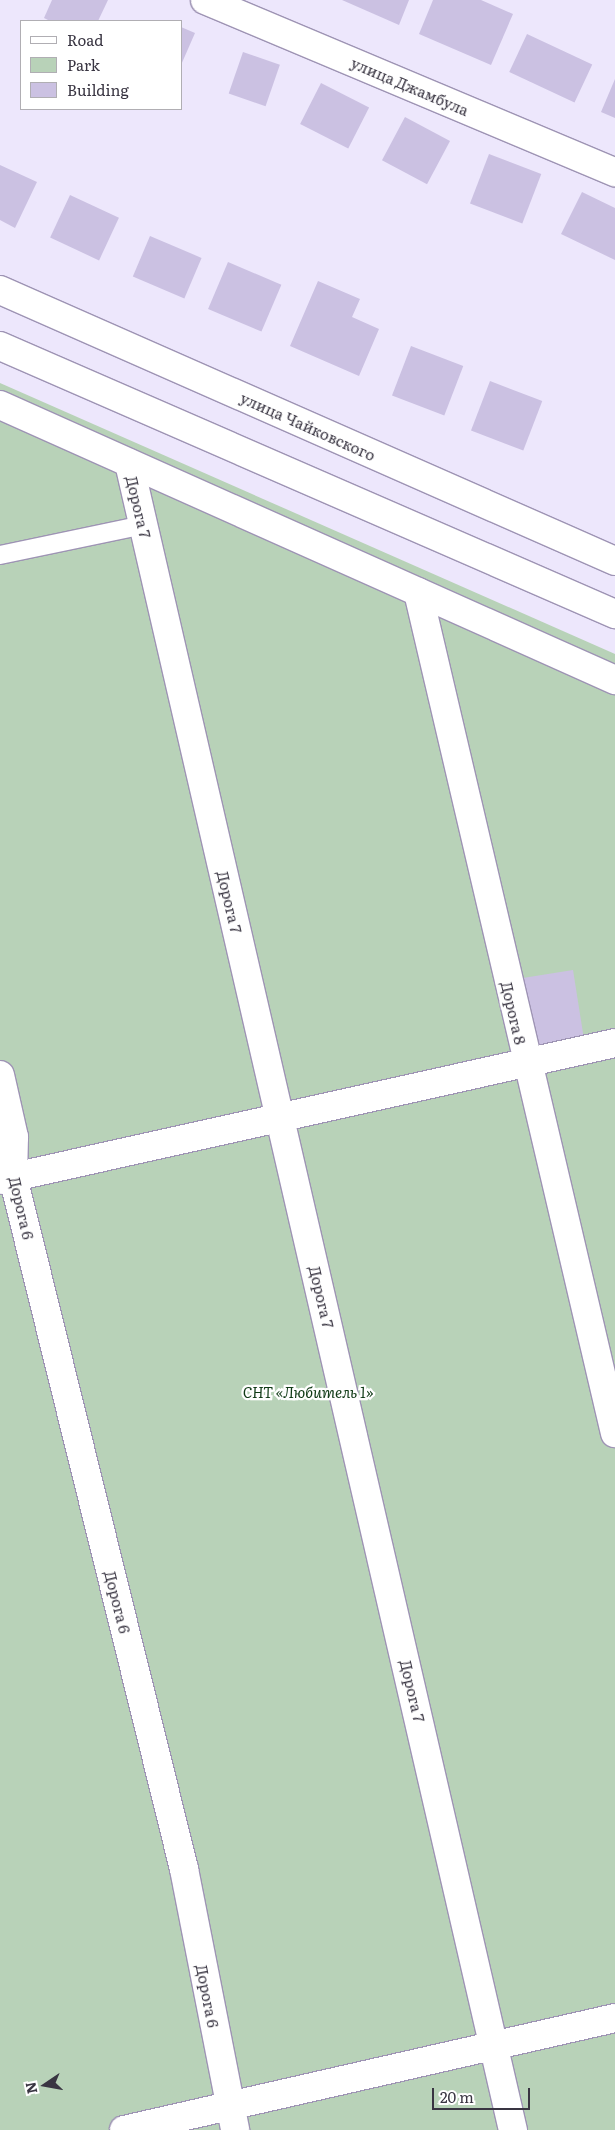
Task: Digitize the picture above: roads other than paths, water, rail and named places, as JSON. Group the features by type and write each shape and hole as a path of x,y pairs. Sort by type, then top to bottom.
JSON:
{"street":[{"name":"улица Джамбула","path":"205,0 615,172"},
{"name":"улица Чайковского","path":"0,290 615,561"},
{"path":"0,346 615,614"},
{"path":"0,405 615,680"},
{"name":"Дорога 7","path":"129,463 496,2047 513,2130"},
{"name":"Дорога 8","path":"418,592 525,1063 615,1433"},
{"path":"7,1178 615,1043"},
{"name":"Дорога 6","path":"0,1075 14,1137 7,1178 184,1869 232,2118"},
{"path":"124,2130 232,2118 496,2047 615,2018"}],"lane":[{"path":"0,555 143,525"}],"park label":[{"name":"СНТ «Любитель 1»","path":"308,1392"}]}
